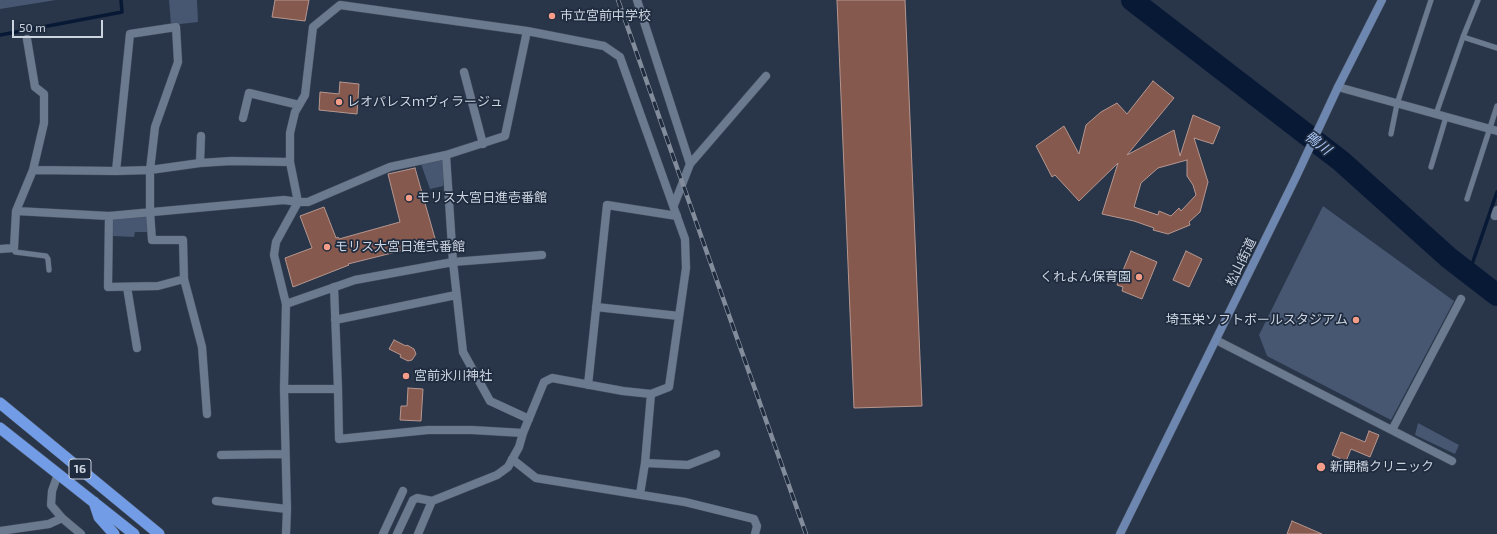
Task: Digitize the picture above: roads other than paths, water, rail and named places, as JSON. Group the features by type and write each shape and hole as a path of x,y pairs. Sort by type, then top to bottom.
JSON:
{"highway":[{"name":"16","path":"0,403 159,534"},
{"name":"16","path":"0,428 134,534"},
{"path":"94,502 99,517 114,534"}],"main road":[{"name":"松山街道","path":"1120,534 1143,484 1216,340 1338,87 1382,0"}],"street":[{"path":"637,0 690,164"},
{"path":"286,534 287,509 284,389 286,304 274,255 276,242 298,202 290,162 290,133 295,112 305,95 313,27 340,5 527,31 604,46 620,57 685,239 686,268 669,387 651,394 552,378 544,382 523,433 519,447 508,467 497,475 432,500 417,498 413,500 397,534"},
{"path":"116,171 130,34 176,27 178,62 155,127 150,170 152,240 183,240 184,279 202,347 207,414"},
{"path":"16,211 109,216 284,200 308,202 390,167 446,155 483,144 505,136 527,31"},
{"path":"0,249 14,248 16,211 33,170 44,123 44,94 35,87 27,39"},
{"path":"464,72 483,144"},
{"path":"674,205 690,164 766,76"},
{"path":"1338,87 1497,131"},
{"path":"243,118 249,93 299,105"},
{"path":"200,163 201,136"},
{"path":"446,155 453,262 463,352 490,401 529,419"},
{"path":"33,170 150,170 200,163 231,161 290,162"},
{"path":"588,385 607,204 677,216"},
{"path":"109,216 108,287 158,286 184,279"},
{"path":"286,304 355,280 453,262 542,255"},
{"path":"127,287 137,348"},
{"path":"334,287 339,439 428,430 472,430 523,433"},
{"path":"335,320 456,295"},
{"path":"1392,430 1461,299"},
{"path":"596,307 679,316"},
{"path":"1216,340 1452,461"},
{"path":"284,389 338,390"},
{"path":"640,494 645,463 651,394"},
{"path":"222,455 285,454"},
{"path":"645,463 688,465 716,454"},
{"path":"512,459 536,478 685,502 754,519 757,526 755,534"},
{"path":"58,474 52,491 51,505 62,518 82,534"},
{"path":"383,534 403,491"},
{"path":"418,534 432,500"},
{"path":"216,501 287,509"},
{"path":"0,531 49,524 62,518"}],"lane":[{"path":"1391,134 1398,104 1431,0"},
{"path":"1436,114 1463,37 1478,0"},
{"path":"1463,37 1497,48"},
{"path":"1467,199 1497,106"},
{"path":"1431,168 1446,117"},
{"path":"14,248 15,252 46,256 49,270"}],"waterway":[{"path":"0,35 122,12 121,0"},
{"name":"鴨川","path":"1132,0 1341,161 1449,258 1497,295"},
{"path":"1469,273 1497,192"}],"railway":[{"path":"618,0 806,534"}],"place":[{"name":"市立宮前中学校","path":"552,16"},
{"name":"レオパレスｍヴィラージュ","path":"339,102"},
{"name":"モリス大宮日進壱番館","path":"409,198"},
{"name":"モリス大宮日進弐番館","path":"327,247"},
{"name":"くれよん保育園","path":"1139,277"},
{"name":"埼玉栄ソフトボールスタジアム","path":"1356,320"},
{"name":"宮前氷川神社","path":"406,376"},
{"name":"新開橋クリニック","path":"1321,467"}]}
